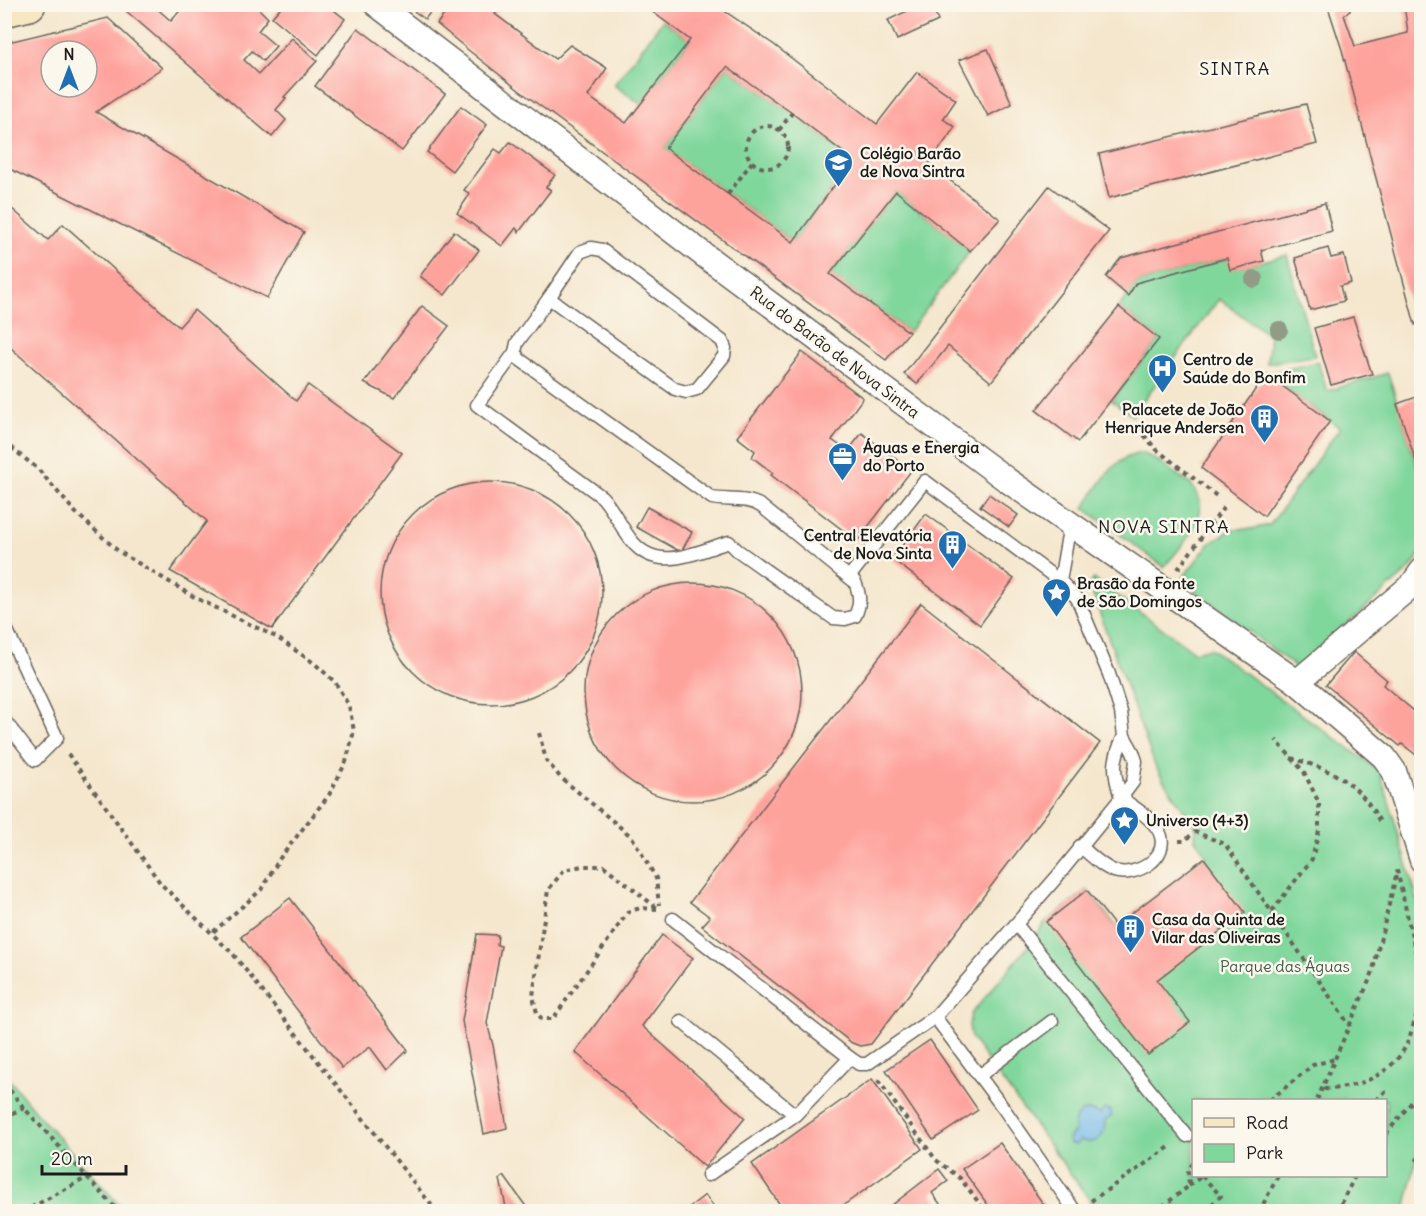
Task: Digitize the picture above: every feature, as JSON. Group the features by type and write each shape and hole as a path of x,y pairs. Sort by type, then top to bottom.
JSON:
{"main road":[{"path":"4,10 29,4"}],"street":[{"name":"Rua do Barão de Nova Sintra","path":"376,4 713,261 1007,480 1297,682 1384,758 1394,771 1422,860"},
{"path":"1297,682 1412,585 1422,571"}],"lane":[{"path":"515,352 519,359 712,498 754,501 855,582 860,594 860,606 855,616 845,619 834,618 729,542 678,558 661,559 641,552 625,532 613,509 602,497 477,405 515,352 517,343 580,252 591,248 602,250 722,341 725,348 724,356 698,389 686,392 675,389 549,298"},
{"path":"673,919 850,1058 860,1064 867,1064 935,1017 1056,878 1133,782 1135,769 1133,752 1124,736 1121,712 1109,674 1077,598 1060,581 925,481 849,577"},
{"path":"1060,581 1070,524"},
{"path":"4,624 57,738 35,760 4,720"},
{"path":"1080,846 1107,867 1124,872 1146,867 1161,849 1162,840 1151,821 1121,798 1115,779 1114,764 1116,752 1124,736"},
{"path":"1016,924 1186,1136"},
{"path":"935,1017 1075,1211"},
{"path":"681,1021 795,1115"},
{"path":"979,1076 1052,1021"},
{"path":"708,1175 795,1115 850,1058"}],"path":[{"path":"780,130 792,113"},
{"path":"766,126 780,130 788,142 783,161 771,168 764,168 752,162 748,156 747,142 754,131 766,126"},
{"path":"728,194 752,162"},
{"path":"1144,435 1156,449 1218,497"},
{"path":"4,442 38,469 75,512 118,551 196,598 276,637 314,663 335,682 349,706 354,731 346,762 329,795 299,832 261,890 212,933"},
{"path":"1162,589 1224,507"},
{"path":"539,733 546,760 560,777 632,837 656,878 659,892 658,909"},
{"path":"57,738 161,884 233,954 437,1212"},
{"path":"1272,911 1312,860 1319,831 1319,803 1304,772 1276,740"},
{"path":"1291,758 1319,766 1344,778 1371,805 1385,831"},
{"path":"1162,840 1184,841 1195,832 1225,844 1350,1026"},
{"path":"1395,861 1422,981"},
{"path":"658,909 640,908 628,912 553,1018 542,1018 537,1012 533,996 548,890 564,870 582,866 604,866 673,919"},
{"path":"1318,1099 1372,975 1397,872"},
{"path":"1324,1089 1346,1087 1363,1082 1377,1076 1395,1063 1407,1043 1422,1001"},
{"path":"1272,1099 1313,1065 1336,1059"},
{"path":"867,1064 936,1160 960,1178 986,1212"},
{"path":"4,1083 119,1212"},
{"path":"1387,1133 1422,1087"},
{"path":"1378,1099 1388,1089"},
{"path":"4,1118 24,1108"},
{"path":"1075,1211 1186,1136"},
{"path":"1416,1158 1422,1163"},
{"path":"1189,1185 1188,1170 1192,1165"},
{"path":"23,1212 88,1177"},
{"path":"1155,1212 1201,1177"},
{"path":"1203,1177 1221,1196 1203,1212"},
{"path":"1259,1212 1277,1177"},
{"path":"1338,1212 1355,1177"}],"green space":[{"path":"663,20 690,40 641,104 614,85"},
{"path":"727,67 853,160 793,242 665,148"},
{"path":"896,191 970,251 909,332 830,274"},
{"path":"1287,255 1315,356 1267,363 1270,336 1219,299 1132,416 1112,400 1159,339 1119,307 1136,283 1227,258 1231,269"},
{"path":"1318,362 1327,391 1388,373 1421,479 1421,553 1410,569 1297,668 1181,580 1209,544 1232,529 1251,529 1270,525 1340,428 1266,374"},
{"path":"1141,453 1156,460 1187,482 1199,497 1198,519 1193,530 1164,567 1084,508 1114,467 1122,460"},
{"name":"Parque das Águas","path":"1094,579 1195,652 1210,648 1380,771 1421,912 1421,1137 1405,1211 1078,1211 1092,1203 971,1038 969,1025 971,1014 1046,922 1087,890 1116,926 1207,856 1195,839 1196,827 1154,763 1089,584"},
{"path":"4,1073 33,1109 125,1211 5,1211"}],"water":[{"path":"1104,1109 1110,1110 1112,1116 1105,1121 1104,1131 1099,1139 1091,1142 1080,1140 1076,1145 1070,1144 1068,1139 1075,1132 1077,1116 1084,1111 1100,1114"}],"building":[{"path":"152,4 171,21 184,6 182,4 254,4 268,18 258,31 276,46 263,61 252,51 244,60 259,74 292,38 317,61 284,97 286,98 276,110 286,120 272,137 125,10"},
{"path":"275,4 326,4 345,19 318,55 272,17 280,8"},
{"path":"404,4 437,4 425,19"},
{"path":"452,4 503,4 495,14 555,59 570,45 607,68 588,96 626,123 690,40 642,4 714,4 773,44 877,124 917,72 956,100 943,119 955,127 929,164 1000,219 970,251 896,191 830,274 909,332 886,360 520,91 437,24","holes":["727,67 853,160 793,242 665,148"]},
{"path":"922,4 932,4 938,21 897,40 888,20"},
{"path":"1327,4 1348,4 1350,11 1344,15 1355,46 1408,33 1405,12 1397,4 1422,4 1422,317 1415,325 1342,50"},
{"path":"108,18 162,68 96,112 304,232 267,298 4,166 4,43"},
{"path":"358,28 445,94 402,151 315,86"},
{"path":"988,49 1012,104 988,116 959,60"},
{"path":"1306,104 1317,144 1109,198 1099,154"},
{"path":"461,106 487,125 452,171 427,152"},
{"path":"510,142 555,175 546,187 551,190 519,232 516,228 502,246 457,213 470,194 464,190 495,149 501,153"},
{"path":"1049,186 1109,231 991,382 948,346 917,384 904,374"},
{"path":"4,202 48,240 63,224 179,327 194,310 296,401 308,385 402,453 272,629 170,571 207,521 4,342"},
{"path":"1325,203 1332,231 1261,250 1264,261 1230,270 1227,258 1136,283 1128,296 1106,277 1121,258"},
{"path":"454,231 479,250 445,295 420,276"},
{"path":"1328,248 1331,258 1344,255 1351,283 1340,286 1344,301 1310,310 1295,258"},
{"path":"422,306 449,326 394,398 364,383"},
{"path":"1119,307 1159,339 1078,442 1036,410"},
{"path":"1353,317 1372,374 1331,385 1314,328"},
{"path":"802,352 863,398 832,440 848,451 862,433 911,471 857,541 771,475 773,473 752,457 755,451 737,437"},
{"name":"Palacete de João Henrique Andersen","path":"1266,374 1330,421 1264,516 1201,468"},
{"path":"1422,395 1422,477 1421,477 1397,404"},
{"path":"491,482 513,484 543,495 561,507 577,523 589,541 597,561 602,593 600,615 589,645 577,663 561,679 543,691 523,699 491,704 469,702 439,691 421,679 405,663 393,645 385,625 380,593 382,571 393,541 405,523 421,507 439,495 459,487"},
{"path":"989,494 1018,515 1009,527 980,506"},
{"path":"647,507 692,532 681,552 636,527"},
{"name":"Central Elevatória de Nova Sinta","path":"926,514 1014,579 980,625 892,559"},
{"path":"704,583 735,591 754,601 770,615 784,631 794,650 802,681 802,703 794,734 784,753 770,769 754,783 735,793 704,801 682,801 651,793 632,783 602,753 592,734 586,713 584,681 592,650 602,631 632,601 651,591 672,585"},
{"path":"921,603 1100,743 871,1044 860,1046 852,1043 702,926 710,917 690,902"},
{"path":"1354,652 1387,680 1383,685 1420,716 1422,714 1422,756 1420,758 1402,744 1400,746 1326,685"},
{"name":"Casa da Quinta de Vilar das Oliveiras","path":"1204,858 1245,912 1157,980 1190,1022 1148,1055 1046,922 1087,890 1115,926"},
{"path":"290,898 408,1050 387,1070 370,1047 342,1068 241,937"},
{"path":"477,934 498,935 497,945 501,946 487,1023 507,1128 484,1134 462,1021"},
{"path":"662,935 693,958 642,1026 745,1118 705,1167 575,1052"},
{"path":"930,1040 978,1110 933,1140 886,1070"},
{"path":"872,1079 922,1149 834,1212 785,1212 752,1164"},
{"path":"1000,1143 1049,1212 993,1212 962,1169"},
{"path":"939,1169 948,1181 932,1193 946,1212 883,1212"},
{"path":"504,1176 530,1212 507,1212 500,1179"},
{"path":"705,1195 718,1212 683,1212"}],"place":[{"name":"Colégio Barão de Nova Sintra","path":"839,188"},
{"name":"Centro de Saúde do Bonfim","path":"1162,394"},
{"name":"Palacete de João Henrique Andersen","path":"1265,444"},
{"name":"Águas e Energia do Porto","path":"842,482"},
{"name":"Central Elevatória de Nova Sinta","path":"953,570"},
{"name":"Brasão da Fonte de São Domingos","path":"1056,618"},
{"name":"Universo (4+3)","path":"1125,846"},
{"name":"Casa da Quinta de Vilar das Oliveiras","path":"1131,954"}],"district":[{"name":"SINTRA","path":"1235,68"},
{"name":"NOVA SINTRA","path":"1164,526"}]}
